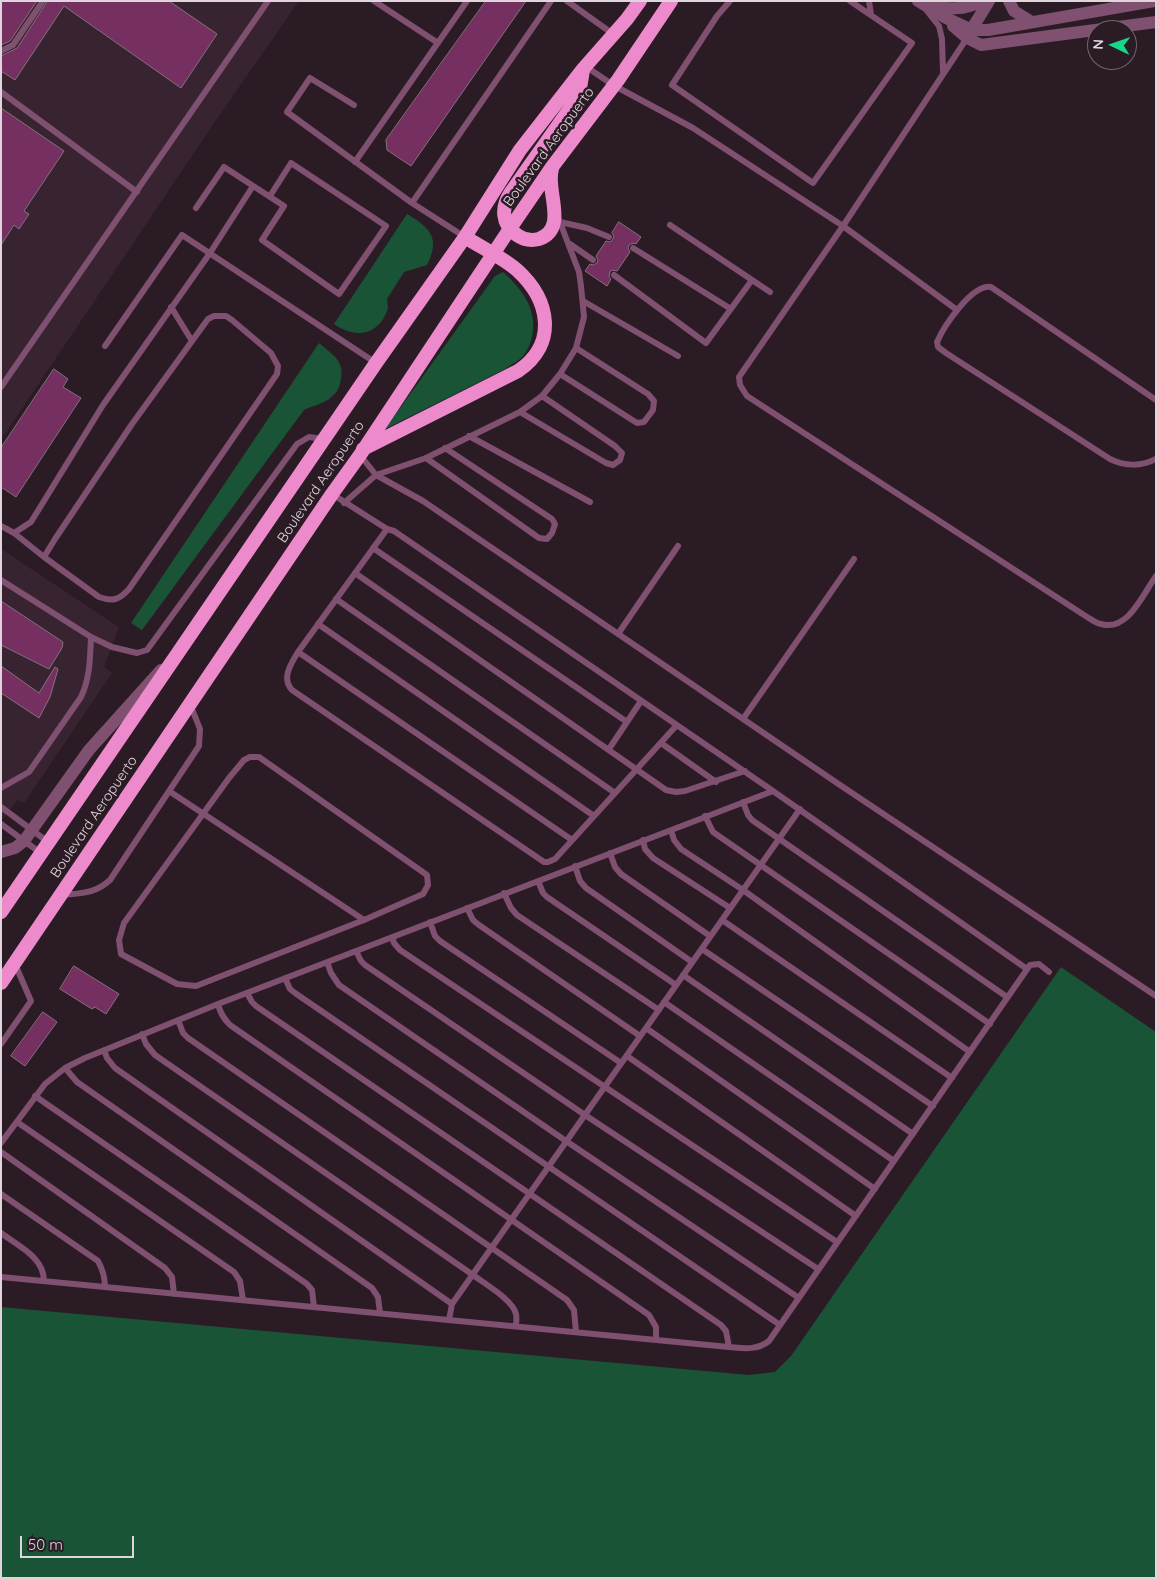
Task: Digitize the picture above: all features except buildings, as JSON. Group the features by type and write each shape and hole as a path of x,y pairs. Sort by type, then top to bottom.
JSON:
{"highway":[{"name":"Boulevard Aeropuerto","path":"1,912 376,363 465,237 520,150 584,68 627,19 640,1"},
{"name":"Boulevard Aeropuerto","path":"1,983 362,452 509,230 552,167 613,86 671,1"},
{"path":"552,167 550,182 557,215 550,229 542,237 536,240 524,239 509,230 504,214 504,206 507,198 571,107 580,88 584,68"},
{"path":"362,452 518,371 533,358 543,341 545,332 544,312 541,302 524,277 507,263 465,237"}],"street":[{"path":"627,19 630,1"},
{"path":"919,2 961,9 980,1"},
{"path":"969,34 989,1"},
{"path":"1009,1 1014,11 1032,22"},
{"path":"969,34 1154,1"},
{"path":"919,2 969,34 981,45 1156,22"},
{"path":"1,852 15,848 24,841 89,750 188,639"}],"lane":[{"path":"1,51 13,45 43,1"},
{"path":"1,388 268,1"},
{"path":"374,1 438,43"},
{"path":"355,162 467,1"},
{"path":"412,203 552,1"},
{"path":"567,1 613,34"},
{"path":"730,1 717,16 672,85 813,183 912,42 850,1"},
{"path":"869,1 871,15"},
{"path":"919,2 939,26 942,39 943,72"},
{"path":"969,34 843,226 739,377 740,385 747,396 1084,615 1101,624 1115,625 1128,618 1156,576"},
{"path":"584,68 613,86 692,128 843,226 957,310"},
{"path":"354,106 310,78 287,112 412,203 465,237"},
{"path":"1,92 137,192"},
{"path":"196,208 224,167 284,206 262,240 339,294 386,226 291,163 270,196"},
{"path":"14,533 31,522 103,405 210,253 253,186"},
{"path":"557,215 609,238"},
{"path":"344,503 376,475 426,458 520,412 542,396 560,374 576,348 584,317 579,272 557,215"},
{"path":"670,225 770,292"},
{"path":"105,346 182,235 376,363"},
{"path":"569,243 593,260"},
{"path":"632,248 731,309"},
{"path":"614,275 706,342 752,280"},
{"path":"1156,400 991,287 980,288 957,310 938,340 937,344 940,349 1110,459 1121,464 1148,463 1156,458"},
{"path":"583,301 678,356"},
{"path":"172,307 192,341"},
{"path":"1,526 14,533 44,557 99,597 117,600 124,595 277,374 278,366 271,354 226,316 214,316 208,319 127,432 54,539 44,557"},
{"path":"560,374 637,423 644,422 652,410 654,401 648,394 576,348"},
{"path":"520,412 606,464 613,465 620,460 622,453 615,446 542,396"},
{"path":"469,436 590,502"},
{"path":"1,580 91,638 112,647 137,653 147,650 297,444 309,437 324,440"},
{"path":"426,458 540,538 547,539 552,533 555,524 552,520 445,448"},
{"path":"362,452 376,475 423,501 743,719 1156,996"},
{"path":"332,494 387,529 394,531 676,726 773,790 1027,970"},
{"path":"387,529 298,652 289,669 287,682 292,690 541,860 552,861 676,726"},
{"path":"618,634 678,546"},
{"path":"373,548 627,722"},
{"path":"743,719 854,559"},
{"path":"355,573 666,790 685,791 745,771"},
{"path":"336,599 615,793"},
{"path":"318,624 594,816"},
{"path":"1,788 29,772 82,698 90,670 91,638"},
{"path":"298,652 572,840"},
{"path":"609,749 641,701"},
{"path":"60,895 88,893 101,888 110,880 199,746 200,729 190,704"},
{"path":"660,743 716,782"},
{"path":"250,757 259,757 426,875 428,885 423,894 364,920 196,986 177,984 122,954 119,940 128,918 203,814 244,760 250,757"},
{"path":"1,1143 45,1084 65,1068 104,1050 247,992 773,790"},
{"path":"169,791 364,920"},
{"path":"743,802 752,820 1007,997"},
{"path":"1,807 32,830 45,849"},
{"path":"449,1320 452,1304 800,810"},
{"path":"705,816 713,832 990,1024"},
{"path":"1,824 24,841 45,849"},
{"path":"671,830 674,840 681,849 743,890 970,1052"},
{"path":"642,840 645,849 653,858 730,908"},
{"path":"610,853 615,867 621,874 710,936"},
{"path":"575,866 580,881 586,888 692,962"},
{"path":"538,881 543,893 547,897 676,985"},
{"path":"504,894 517,915 659,1010"},
{"path":"467,908 473,920 479,925 640,1036"},
{"path":"722,920 952,1078"},
{"path":"430,922 435,936 440,941 621,1064"},
{"path":"392,937 400,950 837,1242"},
{"path":"702,949 933,1106"},
{"path":"356,950 365,965 585,1115 818,1269"},
{"path":"327,962 331,973 339,985 799,1298"},
{"path":"1,1277 729,1347 759,1347 768,1341 780,1325 1030,965 1037,963 1050,972"},
{"path":"1,1044 31,1001 15,964"},
{"path":"683,975 913,1134"},
{"path":"285,978 290,989 295,993 780,1325"},
{"path":"247,992 256,1006 721,1325 726,1331 729,1347"},
{"path":"664,1002 894,1162"},
{"path":"218,1004 223,1019 230,1025 649,1315 656,1328 656,1340"},
{"path":"178,1020 188,1038 567,1300 574,1310 576,1332"},
{"path":"646,1028 875,1189"},
{"path":"142,1034 146,1044 156,1056 473,1275 509,1302 517,1316 516,1326"},
{"path":"104,1050 107,1058 115,1068 452,1304"},
{"path":"627,1056 856,1216"},
{"path":"65,1068 77,1082 372,1288 378,1297 380,1314"},
{"path":"35,1096 307,1284 312,1290 314,1307"},
{"path":"17,1122 234,1272 240,1281 243,1300"},
{"path":"1,1152 166,1268 172,1277 174,1294"},
{"path":"1,1194 98,1261 105,1278 105,1287"},
{"path":"1,1233 37,1260 42,1269 44,1282"}],"shaded area":[{"path":"1,1 299,1 212,126 1,440"},
{"path":"1,549 119,627 104,667 112,673 24,803 17,800 1,821"}],"green space":[{"path":"407,214 422,224 431,235 433,248 427,265 404,272 387,299 388,308 384,317 373,329 368,332 356,333 344,330 334,324"},
{"path":"503,272 522,293 533,318 531,340 525,354 505,369 385,429 495,276"},
{"path":"319,343 340,364 341,376 337,391 326,401 304,410 142,630 131,623"},
{"path":"1061,967 1156,1032 1156,1578 1,1578 1,1307 749,1375 775,1372 791,1356"}]}
